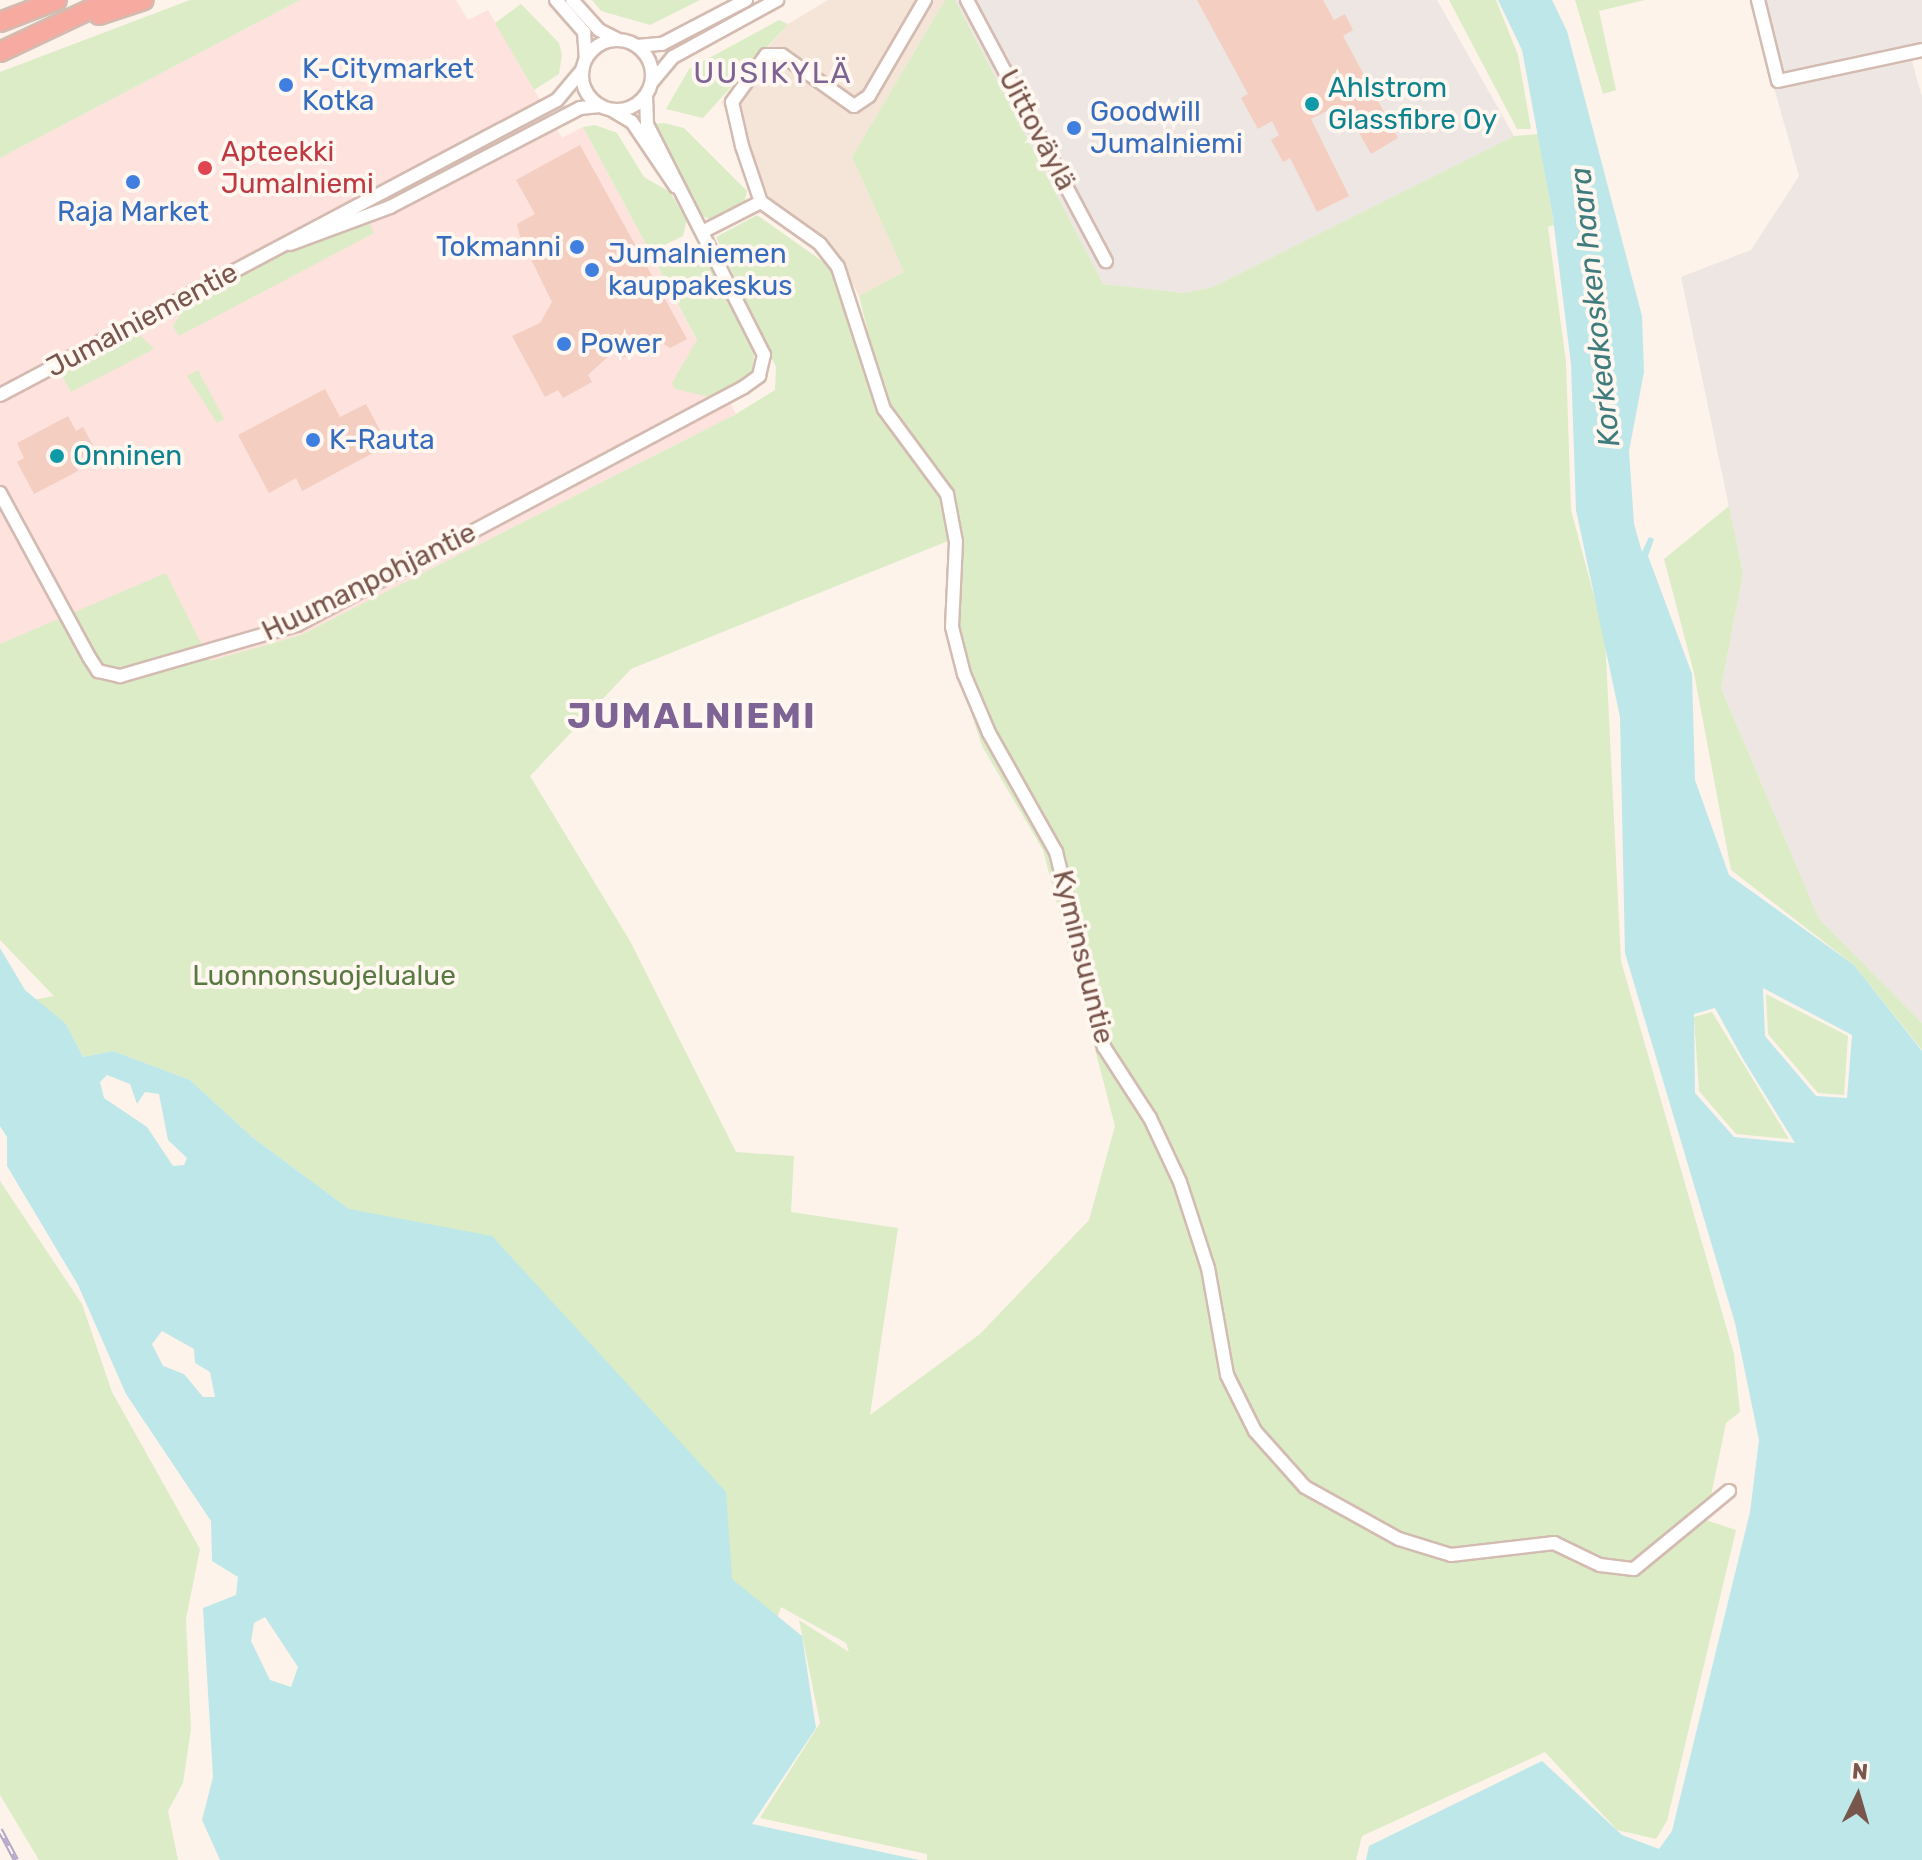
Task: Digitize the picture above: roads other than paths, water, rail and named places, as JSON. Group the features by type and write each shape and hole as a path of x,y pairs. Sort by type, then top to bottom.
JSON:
{"highway":[{"path":"0,22 56,0"},
{"path":"36,38 110,0"},
{"path":"0,52 144,0"}],"street":[{"path":"556,0 584,32 584,89 606,108 632,122 686,198"},
{"path":"572,0 599,30 626,42 648,58 647,124 704,231 761,202 733,109 743,83 766,55 777,52 854,106 869,96 925,0"},
{"path":"584,64 597,46 626,42 662,44 746,0"},
{"path":"606,108 648,91 673,57 777,0"},
{"name":"Uittoväylä","path":"967,0 1106,261"},
{"path":"1758,0 1778,81 1922,50"},
{"name":"Jumalniementie","path":"0,395 557,100 584,64"},
{"name":"Jumalniementie","path":"283,245 390,207 580,108 606,108"},
{"name":"Kyminsuuntie","path":"761,202 820,244 838,267 884,409 947,494 956,542 952,627 964,674 989,733 1056,852 1104,1047 1166,1148 1208,1268 1227,1375 1275,1458 1305,1487 1399,1539 1451,1555 1554,1543 1600,1565 1634,1569 1659,1555 1729,1491"},
{"name":"Huumanpohjantie","path":"0,493 98,671 120,676 297,625 744,387 761,372 764,355 704,231"}],"water":[{"name":"Korkeakosken haara","path":"1498,0 1552,0 1567,31 1642,316 1644,372 1629,451 1634,524 1642,552 1649,537 1654,539 1648,556 1692,674 1695,780 1729,875 1854,965 1922,1051 1922,1860 1366,1860 1369,1846 1542,1761 1622,1835 1659,1849 1672,1831 1750,1512 1759,1440 1735,1323 1625,953 1620,717 1576,510 1571,364 1553,218 1522,50","holes":["1763,988 1852,1035 1847,1098 1816,1096 1765,1036","1715,1008 1743,1059 1795,1143 1734,1137 1695,1093 1694,1014"]},
{"path":"0,948 25,990 66,1024 83,1057 113,1051 190,1080 252,1137 349,1209 492,1236 726,1492 732,1579 802,1636 816,1728 752,1824 919,1860 220,1860 202,1820 213,1777 203,1608 236,1595 238,1577 212,1561 211,1521 126,1394 78,1285 7,1166 7,1137 0,1126","holes":["107,1075 130,1084 137,1104 145,1092 159,1094 168,1140 187,1158 184,1165 173,1166 147,1127 104,1098 100,1082","162,1331 194,1349 195,1363 210,1372 215,1397 203,1397 184,1374 163,1366 152,1344","265,1617 298,1667 291,1687 270,1680 251,1641 254,1623"]}],"railway":[{"path":"0,1830 16,1860"}],"place":[{"name":"K-Citymarket Kotka","path":"286,85"},
{"name":"Ahlstrom Glassfibre Oy","path":"1312,104"},
{"name":"Goodwill Jumalniemi","path":"1074,128"},
{"name":"Apteekki Jumalniemi","path":"205,168"},
{"name":"Raja Market","path":"133,182"},
{"name":"Tokmanni","path":"577,247"},
{"name":"Jumalniemen kauppakeskus","path":"592,270"},
{"name":"Power","path":"564,344"},
{"name":"K-Rauta","path":"313,440"},
{"name":"Onninen","path":"57,456"}],"district":[{"name":"UUSIKYLÄ","path":"773,73"},
{"name":"JUMALNIEMI","path":"692,716"}],"park label":[{"name":"Luonnonsuojelualue","path":"324,976"}]}
